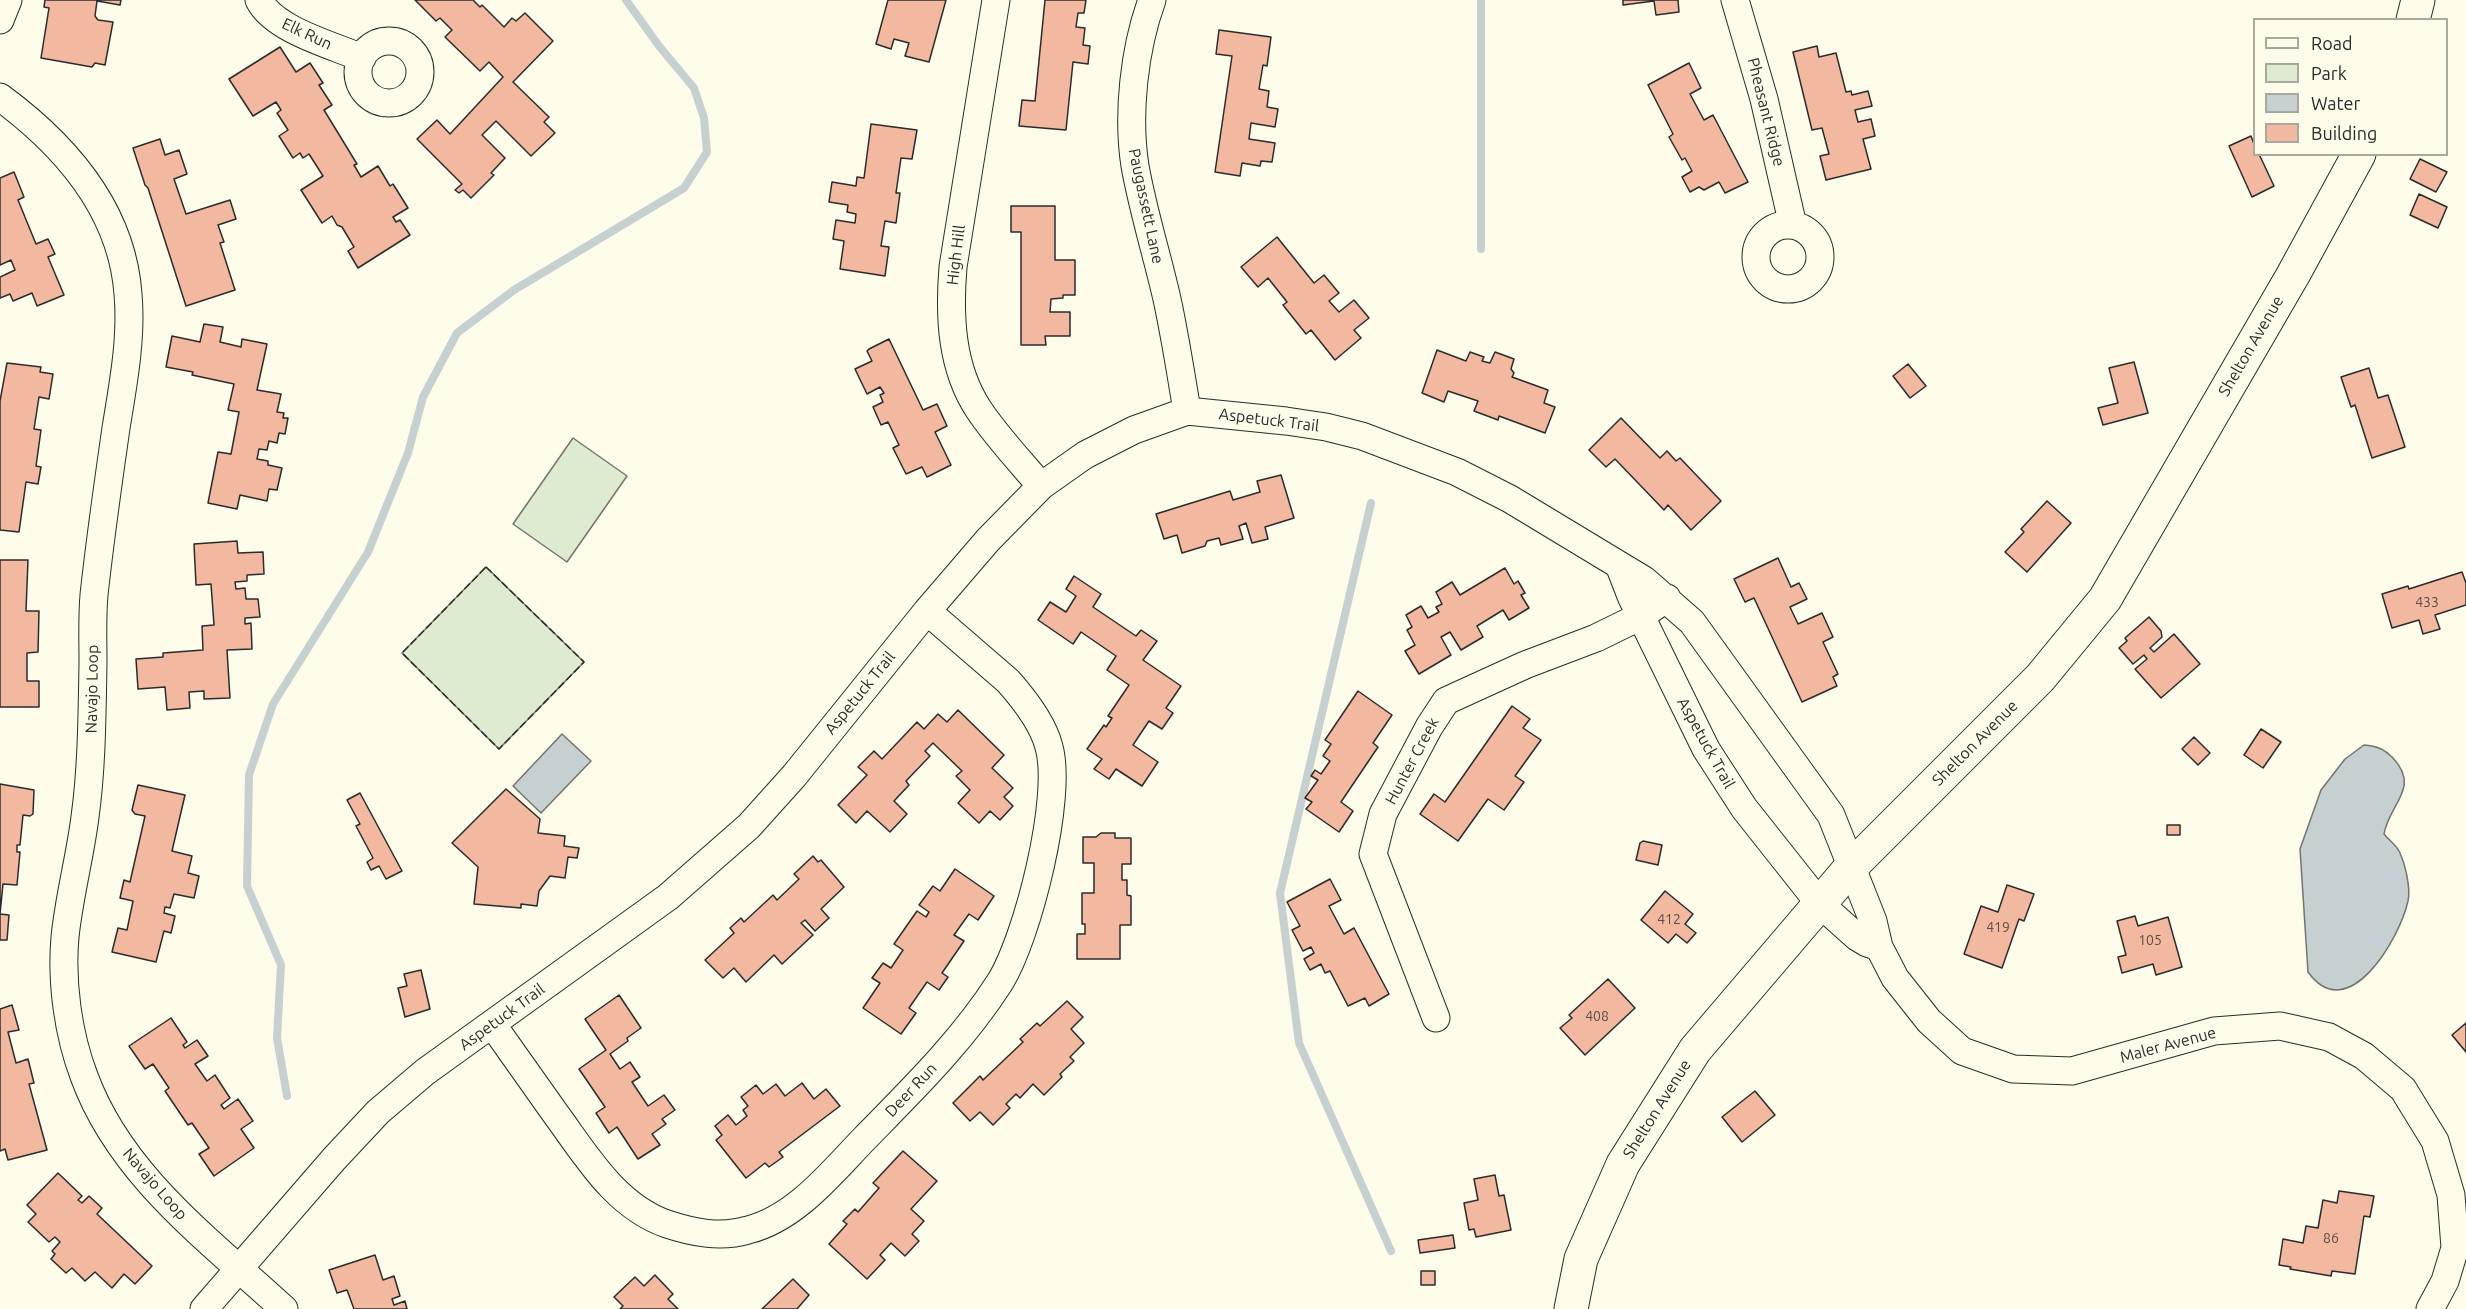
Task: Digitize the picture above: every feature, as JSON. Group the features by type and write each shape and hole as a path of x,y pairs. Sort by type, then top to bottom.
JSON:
{"main road":[{"path":"2414,18 2418,0"},
{"name":"Shelton Avenue","path":"1571,1309 1581,1259 1623,1164 1695,1050 1851,867 2040,678 2105,599 2293,275 2358,156"}],"street":[{"path":"0,20 8,0"},
{"name":"Elk Run","path":"259,0 267,12 292,29 362,58"},
{"name":"High Hill","path":"996,0 953,267 950,305 958,363 967,388 978,409 1041,486"},
{"name":"Paugassett Lane","path":"1152,0 1141,40 1131,116 1135,164 1144,212 1167,297 1187,411"},
{"name":"Pheasant Ridge","path":"1735,0 1764,99 1791,225"},
{"name":"Navajo Loop","path":"0,98 43,132 84,177 101,205 114,236 128,293 126,358 93,601 92,741 85,816 65,939 66,995 74,1047 105,1121 133,1164 182,1217 284,1309"},
{"name":"Aspetuck Trail","path":"204,1309 378,1112 425,1072 668,897 749,826 794,776 927,611 988,540 1041,486 1085,455 1134,430 1187,411 1326,427 1362,436 1457,472 1519,505 1667,598 1692,622 1831,815 1851,867"},
{"name":"Aspetuck Trail","path":"1619,566 1641,616 1718,770 1750,817 1820,904"},
{"name":"Hunter Creek","path":"1436,1018 1373,854 1383,814 1429,727 1446,701 1525,665 1596,638 1641,616 1667,598"},
{"name":"Deer Run","path":"492,1024 598,1172 626,1201 666,1224 711,1235 728,1235 750,1230 786,1212 826,1178 928,1074 1002,980 1020,940 1037,882 1049,817 1053,767 1049,745 1020,694 927,611"},
{"name":"Maler Avenue","path":"1851,867 1873,921 1879,947 1895,978 1929,1021 1962,1051 2013,1069 2072,1071 2214,1031 2280,1026 2329,1037 2364,1056 2403,1089 2434,1141 2451,1195 2454,1248 2445,1281 2430,1309"},
{"path":"1820,904 1857,937 1879,947"}],"green space":[{"path":"573,438 627,476 567,562 513,524"},
{"path":"486,567 584,662 499,749 402,653"}],"water":[{"path":"562,734 591,761 541,813 513,786"},
{"path":"2364,745 2373,746 2390,755 2401,769 2404,778 2401,796 2384,834 2399,851 2407,876 2409,896 2395,936 2383,954 2370,971 2355,984 2339,990 2323,987 2308,972 2300,849 2321,790 2345,759"}],"building":[{"path":"45,0 121,0 120,5 97,1 95,16 98,20 113,22 105,65 95,63 92,67 41,58 49,8 44,7"},
{"path":"415,0 473,0 480,7 482,5 504,27 512,18 516,21 525,13 553,41 513,82 549,117 544,122 555,133 531,156 496,121 482,135 505,158 491,173 494,175 471,198 463,190 459,193 455,190 462,184 417,139 437,120 450,134 503,77 489,62 480,71 445,37 452,30 440,18 436,21"},
{"path":"888,0 946,0 929,62 905,56 909,43 894,39 891,49 876,44"},
{"path":"1045,0 1086,0 1084,13 1078,13 1076,27 1085,28 1083,45 1090,46 1088,64 1073,62 1066,130 1019,126 1022,100 1035,101"},
{"path":"1623,0 1678,0 1679,12 1656,15 1654,1 1623,5"},
{"path":"1219,30 1271,37 1267,66 1263,65 1259,89 1269,91 1267,107 1278,109 1275,127 1251,123 1249,139 1275,143 1272,162 1261,161 1260,166 1242,163 1240,176 1215,172 1232,56 1216,54"},
{"path":"1817,46 1819,57 1836,53 1846,92 1851,91 1852,95 1868,91 1872,106 1855,110 1858,122 1871,119 1875,136 1863,139 1871,169 1826,180 1820,156 1829,154 1822,128 1812,130 1793,52"},
{"path":"280,47 296,72 310,63 323,83 319,85 332,105 324,110 357,164 354,165 361,177 378,166 390,186 393,184 408,208 393,217 396,222 400,220 410,235 358,268 348,251 354,247 342,227 337,225 332,216 322,223 301,190 323,176 309,154 303,158 300,153 293,158 279,136 288,130 277,113 281,110 276,102 253,116 229,79"},
{"path":"1689,63 1701,88 1690,94 1704,120 1713,115 1748,182 1725,193 1719,182 1704,190 1699,187 1690,192 1682,177 1692,171 1685,158 1682,160 1669,137 1673,134 1648,85"},
{"path":"871,124 917,130 912,159 901,158 896,193 900,193 896,223 885,221 881,246 889,247 885,276 840,269 844,241 833,239 836,220 855,223 856,214 847,212 848,205 829,202 832,182 856,186 857,177 864,178"},
{"path":"2251,136 2253,156 2260,156 2274,186 2252,197 2229,146"},
{"path":"160,139 165,155 179,150 187,174 174,179 186,214 230,200 236,219 218,225 224,242 220,243 235,290 186,306 133,148"},
{"path":"2420,159 2447,172 2436,192 2410,179"},
{"path":"14,172 24,197 18,200 36,244 48,239 55,254 48,257 64,295 37,306 32,293 13,301 10,294 0,298 0,277 15,270 11,260 0,265 0,178"},
{"path":"2419,194 2447,207 2438,228 2410,215"},
{"path":"1011,206 1055,206 1055,260 1075,260 1075,295 1063,295 1063,298 1051,299 1050,312 1070,312 1070,336 1045,336 1046,345 1021,345 1021,232 1011,232"},
{"path":"1277,237 1314,283 1324,275 1339,293 1329,301 1339,312 1354,300 1369,318 1354,330 1361,338 1335,360 1311,330 1306,334 1283,305 1287,302 1268,278 1258,287 1241,267"},
{"path":"204,324 223,327 220,342 241,347 242,339 267,344 257,390 281,394 277,412 284,413 283,418 288,418 285,434 279,433 277,443 269,441 267,450 259,449 257,459 268,461 268,465 282,468 277,490 269,489 267,501 240,495 237,509 208,503 218,452 231,454 239,412 228,410 234,384 166,367 172,336 200,342"},
{"path":"889,339 923,410 937,404 947,426 935,432 951,465 927,477 922,467 906,474 893,448 899,445 888,422 881,425 873,407 883,402 880,395 884,393 880,387 867,394 855,369 872,361 867,351 869,349"},
{"path":"1437,350 1466,361 1470,352 1484,357 1482,361 1490,363 1495,352 1514,359 1511,369 1514,373 1512,377 1548,390 1544,403 1555,407 1545,433 1499,416 1498,420 1474,411 1478,401 1448,391 1444,402 1422,393"},
{"path":"2134,362 2148,413 2103,425 2098,408 2118,403 2109,368"},
{"path":"7,363 41,367 40,372 53,374 49,399 39,397 34,429 41,430 36,466 41,467 38,484 26,482 19,532 0,530 0,401"},
{"path":"1908,364 1926,386 1910,398 1893,376"},
{"path":"2369,368 2378,398 2388,395 2405,447 2372,458 2355,405 2351,407 2341,377"},
{"path":"1621,418 1660,458 1667,451 1676,461 1680,458 1721,501 1691,530 1668,505 1664,510 1615,459 1606,467 1589,450"},
{"path":"1281,475 1294,518 1265,527 1268,539 1252,543 1246,523 1239,526 1243,539 1221,545 1219,538 1207,541 1205,546 1182,553 1177,535 1164,539 1156,514 1230,491 1233,500 1260,492 1257,481"},
{"path":"2047,501 2071,523 2027,572 2005,552 2024,532 2021,529"},
{"path":"237,541 238,553 263,552 264,574 247,575 247,581 235,582 236,589 245,588 246,599 258,599 260,617 245,618 245,624 251,623 252,649 227,650 230,698 204,699 204,691 189,692 190,708 167,710 165,687 138,689 136,659 163,657 163,653 203,650 202,626 214,625 211,584 196,585 194,544"},
{"path":"1778,558 1791,587 1799,583 1807,599 1790,607 1798,624 1822,613 1833,637 1823,642 1838,674 1833,677 1837,686 1802,702 1754,598 1745,602 1734,579"},
{"path":"0,560 28,560 26,611 39,611 38,652 27,653 27,681 39,681 39,707 0,707"},
{"path":"1505,568 1514,584 1518,581 1525,593 1521,595 1529,608 1509,620 1503,610 1477,626 1483,637 1461,650 1450,632 1441,637 1451,655 1419,674 1405,651 1415,645 1407,630 1412,627 1406,615 1421,606 1428,618 1439,612 1436,607 1442,604 1436,592 1452,582 1460,595"},
{"path":"2462,572 2466,583 2466,605 2435,615 2440,629 2423,634 2419,620 2392,628 2382,594 2408,586 2409,589"},
{"path":"1074,576 1101,594 1093,607 1136,636 1141,630 1157,641 1143,660 1181,686 1166,708 1173,713 1162,729 1149,721 1133,745 1158,762 1142,786 1116,769 1109,779 1094,769 1102,759 1087,749 1104,725 1106,727 1112,718 1108,716 1129,685 1107,670 1116,656 1081,632 1073,644 1038,620 1050,602 1066,612 1076,596 1066,589"},
{"path":"2149,617 2161,631 2162,637 2150,648 2154,652 2174,634 2200,664 2161,698 2135,669 2147,659 2144,655 2133,664 2119,648 2127,641 2125,638"},
{"path":"1358,691 1392,715 1373,743 1378,747 1341,802 1353,811 1339,832 1306,809 1312,802 1305,798 1318,780 1311,776 1315,770 1321,774 1330,761 1323,756 1331,744 1325,740"},
{"path":"1512,706 1530,719 1523,728 1541,740 1515,776 1524,782 1504,810 1488,799 1458,841 1420,814 1434,794 1445,802"},
{"path":"958,710 1004,755 992,768 1013,788 1004,797 1013,806 1000,820 990,811 979,823 958,803 970,790 956,776 962,771 933,743 925,751 930,756 906,781 909,785 894,801 907,814 890,832 867,811 856,823 838,805 867,775 858,767 874,751 882,759 917,722 924,729 938,714 947,722"},
{"path":"2261,729 2281,742 2263,768 2244,755"},
{"path":"2194,737 2210,753 2198,765 2182,749"},
{"path":"0,784 34,790 33,814 23,815 20,845 17,845 17,852 20,852 17,885 3,884 0,914"},
{"path":"138,785 185,795 172,851 192,856 188,873 199,876 194,898 174,894 170,908 165,907 164,913 175,916 171,933 164,931 156,962 112,952 118,928 127,930 133,901 120,898 124,880 130,882 145,816 135,814 132,810"},
{"path":"506,789 540,819 538,833 565,836 564,846 579,848 577,858 568,857 565,878 550,876 539,891 537,906 521,904 521,908 474,904 478,867 452,843"},
{"path":"360,793 402,871 386,879 379,866 371,870 367,862 373,858 356,826 360,824 347,800"},
{"path":"2167,825 2180,825 2180,835 2167,835"},
{"path":"1101,833 1115,833 1115,838 1131,838 1131,864 1122,864 1122,880 1127,880 1127,895 1131,896 1131,925 1120,925 1120,959 1077,959 1077,934 1085,934 1085,924 1082,924 1082,893 1094,893 1094,863 1083,863 1083,837 1096,837"},
{"path":"1643,841 1662,845 1658,865 1636,860 1640,843"},
{"path":"813,856 818,862 821,860 844,887 821,909 829,918 815,931 805,920 801,923 813,935 782,964 774,955 746,982 734,968 723,978 705,960 734,933 730,928 741,918 744,922 773,895 777,900 799,879 794,874"},
{"path":"955,869 994,896 978,920 969,914 954,935 964,941 942,973 948,977 939,990 927,982 909,1008 916,1013 901,1034 863,1008 880,983 872,978 883,963 891,968 903,950 894,944 917,911 926,917 929,912 919,905 933,886 940,891"},
{"path":"1330,879 1341,900 1329,906 1344,934 1354,928 1389,994 1369,1006 1365,998 1348,1006 1330,971 1325,973 1321,964 1310,970 1304,959 1314,953 1311,947 1303,951 1292,930 1300,926 1287,902"},
{"path":"2007,885 2034,894 2024,921 2019,919 2002,968 1964,954 1981,906 1998,912"},
{"path":"1665,891 1693,914 1685,924 1696,933 1687,943 1676,934 1668,943 1641,920"},
{"path":"0,914 9,915 7,940 0,940"},
{"path":"2135,916 2138,926 2168,917 2182,967 2156,975 2153,964 2122,973 2118,957 2126,955 2117,921"},
{"path":"421,970 430,1009 405,1017 398,988 407,986 404,974"},
{"path":"1608,979 1635,1008 1585,1055 1560,1028 1572,1018 1569,1015"},
{"path":"619,995 641,1028 610,1054 620,1069 630,1062 640,1077 632,1082 648,1106 664,1095 675,1110 662,1119 666,1124 652,1134 660,1145 638,1159 617,1127 609,1133 596,1113 605,1107 579,1069 606,1050 585,1019"},
{"path":"1067,1001 1083,1017 1071,1029 1084,1043 1070,1057 1074,1061 1060,1074 1062,1077 1044,1095 1033,1084 1020,1098 1016,1094 1006,1104 1010,1108 993,1125 980,1112 970,1121 953,1103 980,1076 983,1080 1023,1042 1020,1039 1037,1023 1040,1026"},
{"path":"12,1005 19,1030 8,1032 16,1063 28,1059 34,1083 29,1084 47,1150 8,1160 5,1149 0,1151 0,1009"},
{"path":"171,1018 187,1042 183,1045 185,1048 197,1040 208,1056 195,1064 207,1081 215,1075 230,1098 221,1105 224,1109 238,1099 253,1121 241,1129 254,1148 214,1176 199,1154 209,1148 192,1123 188,1125 165,1091 169,1088 153,1064 145,1069 129,1046"},
{"path":"2466,1023 2466,1052 2452,1035"},
{"path":"802,1083 814,1099 826,1089 840,1106 779,1152 783,1157 769,1167 765,1163 746,1178 716,1140 722,1135 715,1126 728,1115 736,1125 747,1116 743,1110 748,1106 741,1097 756,1085 763,1094 776,1084 785,1096"},
{"path":"1755,1091 1775,1115 1742,1142 1722,1117"},
{"path":"903,1151 937,1181 911,1209 924,1221 912,1234 919,1241 905,1256 891,1243 880,1255 885,1260 867,1279 829,1244 847,1224 843,1221 855,1209 858,1212 879,1188 873,1183"},
{"path":"58,1173 82,1196 78,1200 82,1203 89,1196 102,1208 97,1214 152,1266 135,1284 124,1274 112,1288 95,1272 85,1281 72,1268 66,1273 51,1259 55,1254 52,1251 60,1242 55,1237 49,1242 28,1222 36,1214 27,1205"},
{"path":"1495,1175 1499,1196 1504,1195 1511,1230 1476,1237 1474,1229 1469,1230 1464,1203 1478,1200 1474,1179"},
{"path":"2339,1191 2374,1196 2370,1217 2364,1216 2355,1274 2332,1271 2331,1276 2279,1265 2283,1239 2303,1243 2306,1226 2318,1228 2323,1200 2337,1203"},
{"path":"1453,1235 1455,1248 1420,1253 1418,1240"},
{"path":"375,1255 383,1280 394,1276 400,1296 392,1299 394,1305 405,1301 407,1309 354,1309 347,1290 337,1293 329,1270"},
{"path":"1421,1271 1435,1271 1435,1285 1421,1285"},
{"path":"655,1275 673,1294 668,1299 678,1309 620,1309 623,1306 614,1297 635,1277 644,1286"},
{"path":"793,1279 809,1295 797,1309 762,1309"}],"waterway":[{"path":"287,1096 277,1038 281,965 247,886 249,775 273,704 368,552 408,453 423,397 457,333 514,290 684,188 707,152 704,118 694,88 659,46 626,0"},
{"path":"1481,0 1481,249"},
{"path":"1371,503 1280,893 1299,1043 1391,1251"}],"fence":[{"path":"486,567 584,662 499,749 402,653 486,567"}]}
